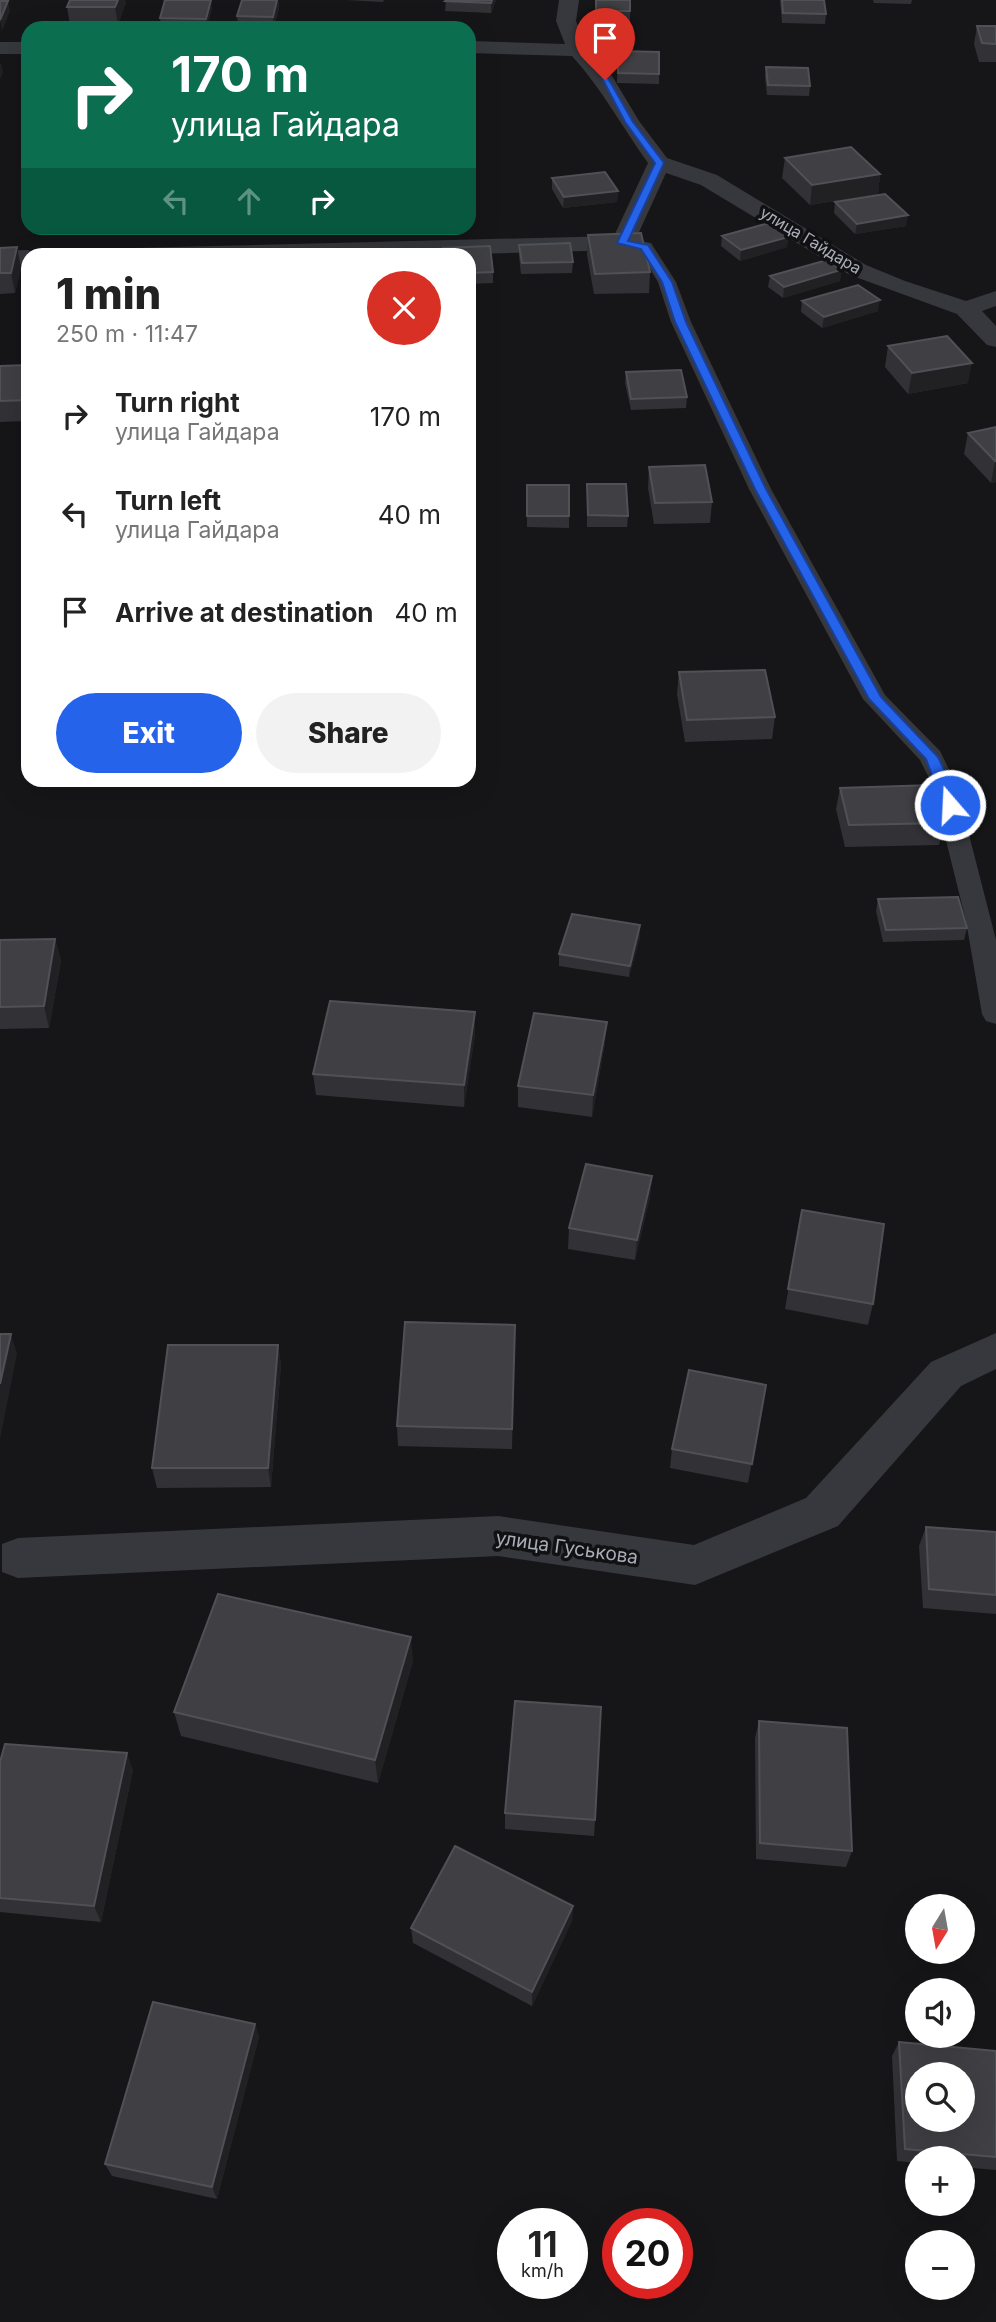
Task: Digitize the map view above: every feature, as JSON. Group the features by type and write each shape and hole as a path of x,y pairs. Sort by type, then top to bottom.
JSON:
{"street":[{"path":"419,248 622,243 659,163 629,122 605,80 578,50 566,21 569,0"},
{"path":"476,47 578,50"},
{"path":"0,48 21,48"},
{"name":"улица Гайдара","path":"659,163 709,180 858,270 896,286 966,309 996,340"},
{"path":"0,258 21,257"},
{"path":"966,309 996,298"},
{"name":"улица Гуськова","path":"18,1558 498,1535 695,1564 822,1512 946,1374 996,1350"}],"lane":[{"path":"622,243 645,247 667,282 681,322 760,489 875,699 931,757 944,784 964,860 979,921 996,1014"}],"building":[{"path":"70,0 118,0 115,7 67,7"},
{"path":"165,0 211,0 206,19 160,18"},
{"path":"242,0 277,0 273,17 237,16"},
{"path":"446,0 492,0 491,3"},
{"path":"596,0 630,0 630,11 596,11"},
{"path":"782,0 824,0 826,14 783,13"},
{"path":"0,1 8,1 0,20"},
{"path":"977,26 996,26 996,44 982,43"},
{"path":"618,51 659,52 659,74 618,73"},
{"path":"766,67 808,68 810,86 768,85"},
{"path":"851,147 880,174 812,185 785,158"},
{"path":"605,172 618,191 564,197 552,178"},
{"path":"885,194 908,215 857,224 835,202"},
{"path":"769,223 788,237 741,250 722,236"},
{"path":"641,233 650,272 595,274 588,235"},
{"path":"570,243 573,262 522,263 519,245"},
{"path":"490,246 493,272 476,273 476,248 443,248"},
{"path":"17,247 11,273 0,273 0,248"},
{"path":"827,260 841,270 784,287 770,276"},
{"path":"858,285 880,300 824,317 802,301"},
{"path":"947,336 972,363 912,373 888,346"},
{"path":"21,365 21,400 0,401 0,366"},
{"path":"681,370 687,397 631,399 626,372"},
{"path":"996,427 996,461 995,461 968,433"},
{"path":"705,465 712,502 655,503 649,467"},
{"path":"587,484 626,484 628,516 588,515"},
{"path":"527,485 569,485 569,516 527,516"},
{"path":"765,670 775,717 687,720 679,672"},
{"path":"933,785 944,823 849,825 840,788"},
{"path":"958,897 967,928 886,930 878,899"},
{"path":"572,914 640,925 630,966 559,954"},
{"path":"55,939 44,1006 0,1007 0,940"},
{"path":"330,1001 475,1012 464,1085 313,1074"},
{"path":"534,1013 607,1022 593,1095 518,1086"},
{"path":"586,1164 652,1176 637,1240 569,1228"},
{"path":"802,1210 884,1224 873,1304 788,1289"},
{"path":"405,1322 515,1325 512,1429 397,1426"},
{"path":"0,1334 11,1334 0,1384"},
{"path":"168,1345 278,1345 268,1468 152,1468"},
{"path":"689,1370 766,1385 752,1464 672,1449"},
{"path":"926,1527 996,1532 996,1595 929,1589"},
{"path":"218,1594 411,1637 375,1760 174,1712"},
{"path":"515,1701 601,1707 595,1820 505,1813"},
{"path":"759,1721 847,1728 852,1851 760,1843"},
{"path":"5,1744 127,1753 94,1906 0,1898 0,1762"},
{"path":"455,1846 573,1906 532,1992 411,1928"},
{"path":"153,2002 255,2024 212,2187 105,2164"},
{"path":"899,2042 905,2043 905,2048 996,2051 996,2157 975,2155 975,2146 905,2146 905,2149"}],"route":[{"path":"605,80 629,122 659,163 622,243 645,247 667,282 681,322 760,489 875,699 931,757 944,784 950,805"}]}
